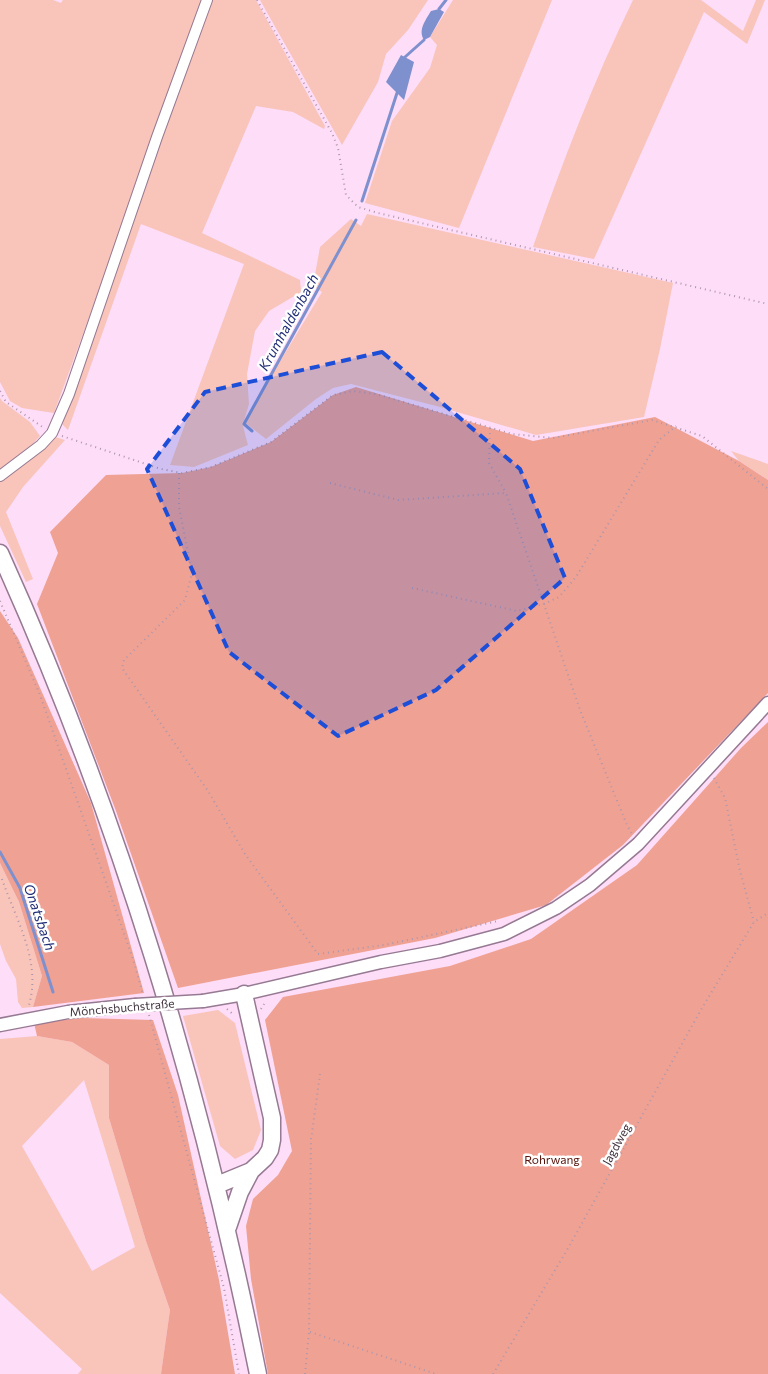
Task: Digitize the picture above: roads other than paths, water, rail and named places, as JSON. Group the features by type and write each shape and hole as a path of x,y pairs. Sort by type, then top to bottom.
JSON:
{"main road":[{"path":"0,553 66,708 121,857 172,1018 217,1184 258,1374"},
{"path":"227,1229 240,1192 251,1172 270,1150 273,1131 272,1118 244,994"},
{"path":"217,1184 251,1172"}],"street":[{"path":"0,476 41,445 52,433 69,394 157,137 207,0"},
{"name":"Mönchsbuchstraße","path":"0,1025 139,1001 203,1001 244,994 382,962 440,951 504,934 556,908 590,885 638,844 768,703"}],"water":[{"path":"439,9 444,12 430,37 424,40 422,29 425,22 431,11"},
{"path":"401,55 414,62 404,100 386,82"}],"waterway":[{"name":"Krumhaldenbach","path":"439,9 446,0"},
{"name":"Krumhaldenbach","path":"405,57 424,40"},
{"name":"Krumhaldenbach","path":"362,201 397,93"},
{"name":"Krumhaldenbach","path":"252,431 244,424 356,220"},
{"name":"Onatsbach","path":"0,852 20,888 53,992"}],"park label":[{"name":"Rohrwang","path":"552,1159"}]}
